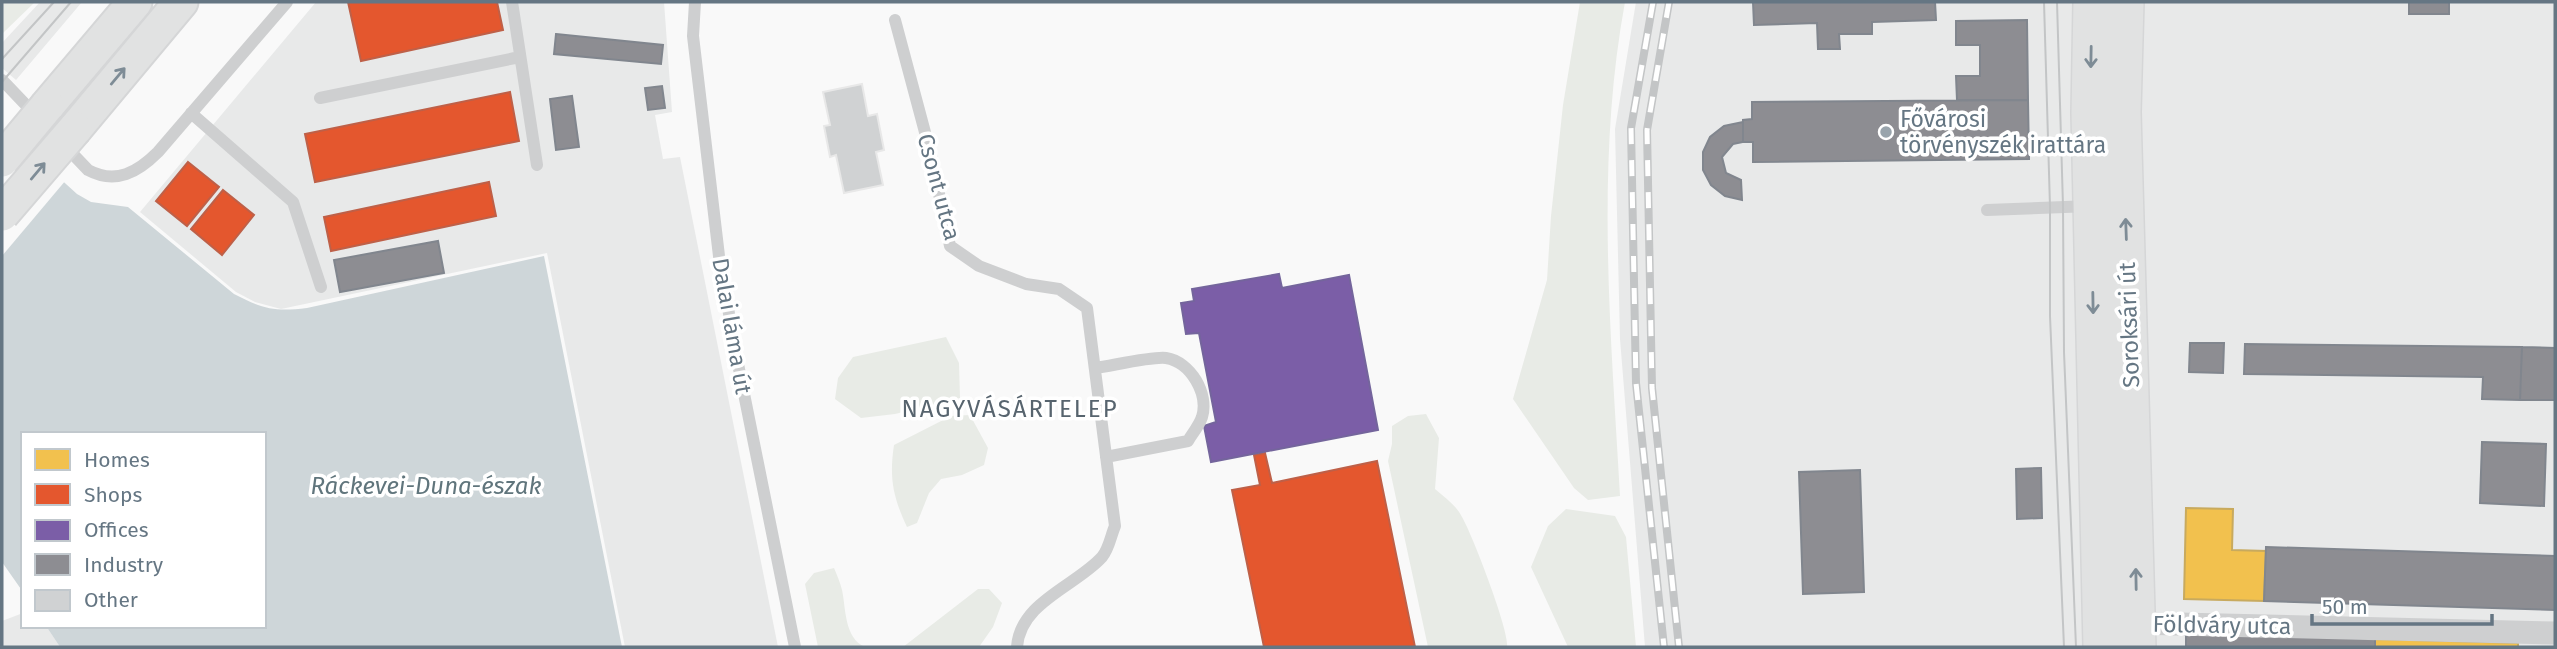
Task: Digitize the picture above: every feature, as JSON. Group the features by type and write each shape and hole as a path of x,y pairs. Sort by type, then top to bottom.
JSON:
{"main road":[{"path":"2,160 135,2"},
{"path":"2,214 181,2"},
{"name":"Soroksári út","path":"2092,2 2090,113 2102,647"},
{"name":"Soroksári út","path":"2124,2 2122,111 2137,635"}],"street":[{"name":"Földváry utca","path":"2109,647 2116,635 2555,633"}],"lane":[{"path":"2,80 88,170 110,178 122,177 143,167 287,2"},
{"path":"512,2 537,165"},
{"name":"Dalai láma út","path":"695,2 693,36 719,256 795,647"},
{"name":"Csont utca","path":"895,20 930,150 950,246 979,266 1026,284 1059,289 1087,308 1115,526 1104,555 1032,612 1017,637 1017,647"},
{"path":"320,98 520,57"},
{"path":"191,113 293,202 321,288"},
{"path":"1987,210 2092,206"},
{"path":"1095,368 1166,358 1187,368 1197,380 1204,406 1202,419 1188,441 1106,457"}],"shaded area":[{"path":"2,2 35,2 2,34"},
{"path":"40,2 82,2 16,80 2,68 2,43"},
{"path":"316,2 664,2 672,112 655,115 663,159 680,157 778,647 625,647 547,253 281,309 255,302 236,292 140,212"},
{"path":"1580,2 1625,2 1610,125 1608,187 1610,311 1620,496 1588,500 1574,488 1513,399 1547,280 1563,105"},
{"path":"1636,2 2555,2 2555,647 1645,647 1620,339 1615,129"},
{"path":"946,337 959,363 960,398 895,414 861,418 835,399 838,378 853,357"},
{"path":"1426,414 1439,438 1435,489 1457,509 1467,527 1497,604 1507,647 1428,647 1388,461 1392,426 1408,416"},
{"path":"970,415 988,448 984,465 962,475 941,479 929,493 917,523 907,527 893,487 894,445 951,416"},
{"path":"1566,509 1615,516 1626,537 1636,647 1568,647 1531,567 1548,526"},
{"path":"834,568 842,590 850,630 858,643 865,647 818,647 805,584 814,573"},
{"path":"978,589 989,589 1002,603 993,627 979,647 903,647"},
{"path":"21,614 21,628 47,628 60,647 2,647 2,621"}],"water":[{"name":"Ráckevei-Duna-észak","path":"2,126 77,194 91,202 128,207 234,294 269,308 307,308 544,256 622,647 60,647 47,628 266,628 266,432 21,432 21,589 2,562"}],"pier":[{"path":"2,123 66,180 2,256"}],"building: Homes":[{"path":"2186,508 2233,509 2232,550 2266,551 2264,601 2184,599"},
{"path":"2375,639 2518,643 2518,647 2375,647"}],"building: Shops":[{"path":"348,2 497,2 503,30 361,61"},
{"path":"510,92 519,141 315,182 305,134"},
{"path":"188,162 219,187 187,226 156,201"},
{"path":"489,182 496,216 331,251 324,217"},
{"path":"223,190 254,215 222,255 191,229"},
{"path":"1265,453 1272,483 1377,461 1415,647 1264,647 1232,490 1260,485 1254,455"}],"building: Offices":[{"path":"1279,274 1282,288 1349,275 1378,430 1211,462 1204,426 1216,422 1199,333 1186,334 1181,303 1194,301 1192,289"}],"building: Industry":[{"path":"1753,2 1935,2 1936,20 1872,22 1872,34 1839,34 1840,49 1818,49 1817,23 1754,25"},
{"path":"2409,2 2449,2 2449,14 2409,14"},
{"path":"2027,20 2028,100 1957,100 1956,76 1980,76 1980,45 1956,45 1956,21"},
{"path":"556,34 663,45 661,64 554,54"},
{"path":"662,86 665,108 648,110 645,88"},
{"path":"572,96 579,147 556,150 550,99"},
{"name":"Fővárosi törvényszék irattára","path":"2028,100 2029,159 1753,162 1753,142 1743,142 1743,120 1752,119 1752,102"},
{"path":"1743,122 1743,142 1733,144 1722,157 1726,173 1741,180 1742,200 1725,196 1711,185 1703,170 1703,152 1710,137 1724,126"},
{"path":"438,241 444,273 340,292 334,260"},
{"path":"2190,343 2224,343 2223,373 2189,372"},
{"path":"2245,344 2522,347 2520,400 2482,399 2483,377 2244,374"},
{"path":"2522,347 2555,348 2555,400 2520,400"},
{"path":"2482,442 2546,444 2544,506 2480,503"},
{"path":"2041,468 2042,518 2017,519 2016,469"},
{"path":"1860,470 1864,592 1803,594 1799,472"},
{"path":"2266,547 2555,556 2555,610 2264,601"},
{"path":"2186,633 2375,639 2375,647 2186,647"}],"building: Other":[{"path":"862,84 868,116 877,114 884,150 876,152 883,185 844,193 836,155 830,157 824,126 830,125 823,92"}],"tram line":[{"path":"2,59 54,2"},
{"path":"2,82 71,2"},
{"path":"2044,2 2050,316 2064,647"},
{"path":"2057,2 2064,352 2076,647"}],"railway":[{"path":"1653,2 1631,128 1636,383 1664,647"},
{"path":"1669,2 1647,130 1652,388 1679,647"}],"place":[{"name":"Fővárosi törvényszék irattára","path":"1886,132"}],"district":[{"name":"NAGYVÁSÁRTELEP","path":"1010,409"}]}
